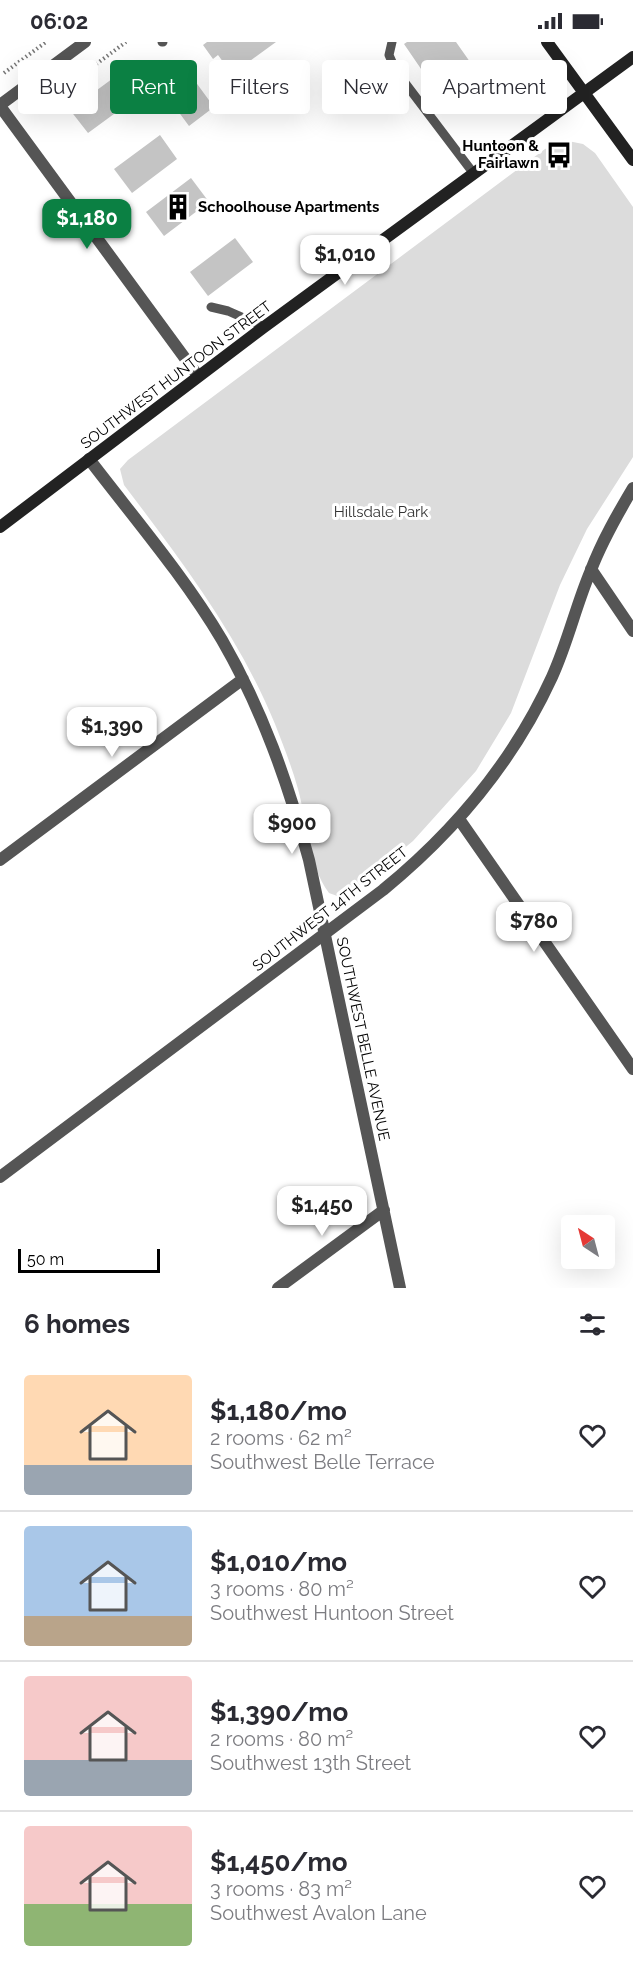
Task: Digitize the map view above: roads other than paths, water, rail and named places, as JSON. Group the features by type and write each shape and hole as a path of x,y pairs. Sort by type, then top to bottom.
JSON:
{"main road":[{"path":"547,42 633,160"},
{"name":"SOUTHWEST HUNTOON STREET","path":"0,527 198,376 633,57"}],"street":[{"path":"60,60 85,42"},
{"path":"18,91 0,105 198,376"},
{"name":"SOUTHWEST BELLE AVENUE","path":"89,459 197,602 243,679 270,738 292,800 309,860 400,1288"},
{"name":"SOUTHWEST 14TH STREET","path":"0,1177 405,872 459,819 512,750 538,706 565,647 591,569 613,521 633,488"},
{"path":"591,569 633,631"},
{"path":"0,860 243,679"},
{"path":"459,819 633,1069"},
{"path":"278,1288 384,1210"}],"lane":[{"path":"392,42 389,56 396,72 474,174"},
{"path":"211,307 228,311 264,327"}],"place":[{"name":"Huntoon & Fairlawn","path":"559,155"},
{"name":"Schoolhouse Apartments","path":"178,207"}],"park label":[{"name":"Hillsdale Park","path":"381,512"}]}
